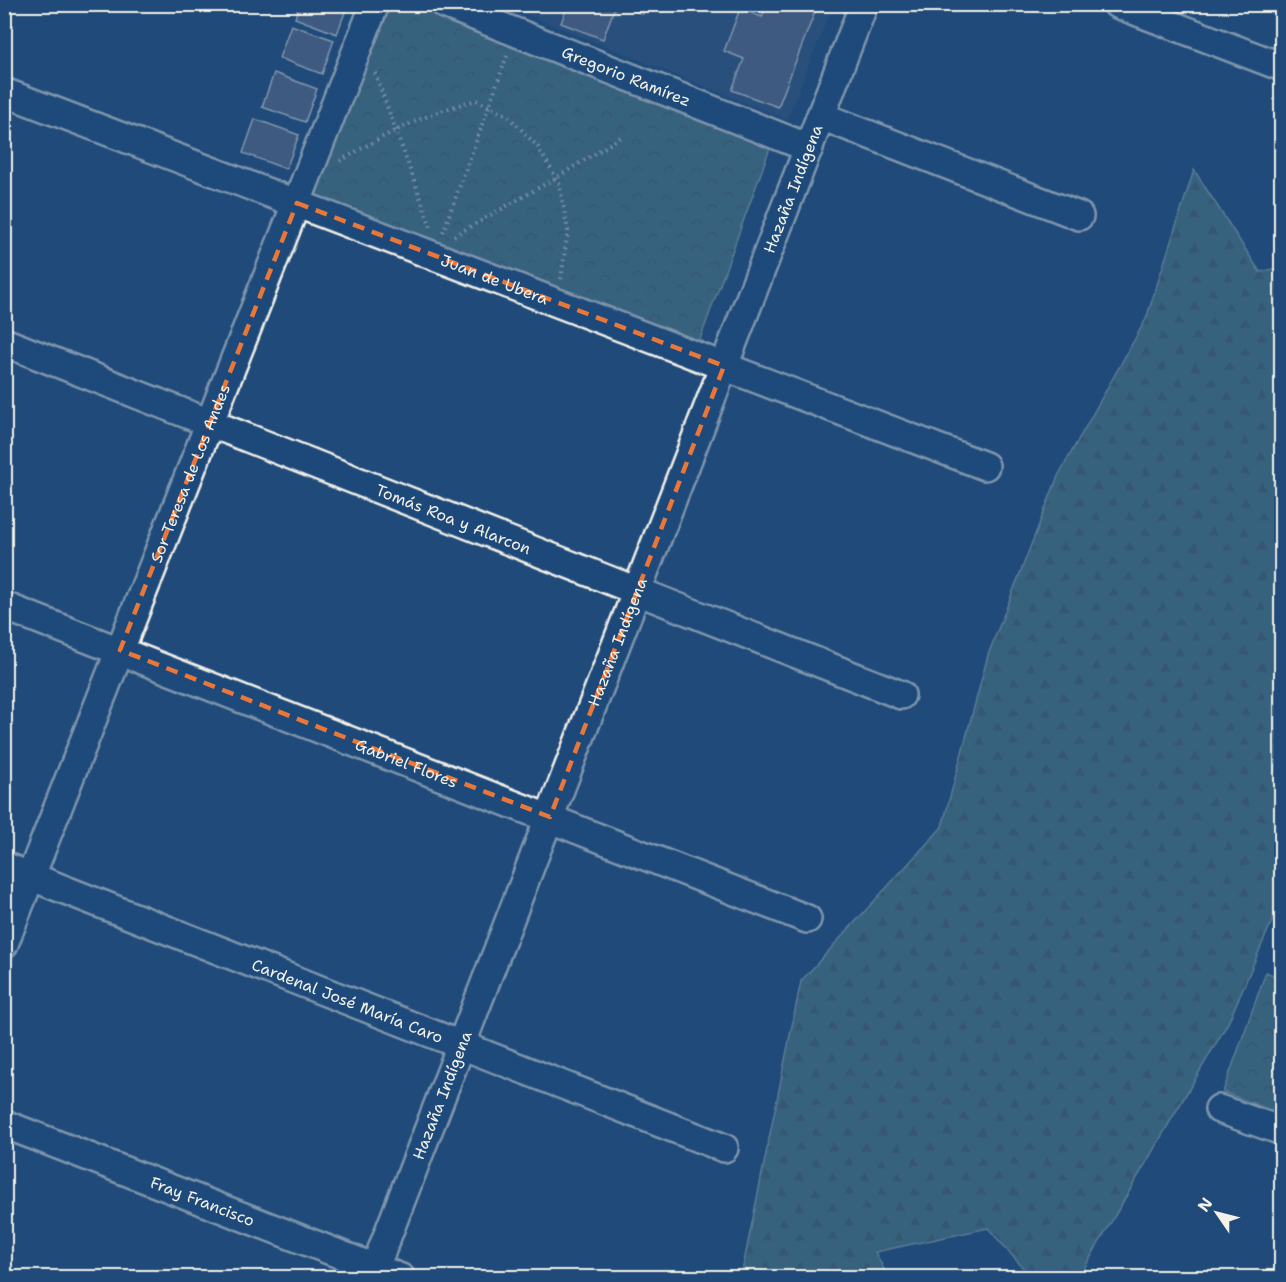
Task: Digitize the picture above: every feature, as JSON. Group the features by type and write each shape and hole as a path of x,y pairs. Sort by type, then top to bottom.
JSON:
{"street":[{"name":"Sor Teresa de Los Andes","path":"4,944 375,4"},
{"name":"Gregorio Ramírez","path":"444,4 808,148"},
{"name":"Hazaña Indígena","path":"373,1272 864,4"},
{"path":"1117,4 1281,67"},
{"name":"Juan de Ubera","path":"4,92 985,466"},
{"path":"821,116 1079,216"},
{"name":"Tomás Roa y Alarcon","path":"4,342 901,696"},
{"name":"Gabriel Flores","path":"4,606 807,919"},
{"name":"Cardenal José María Caro","path":"4,866 462,1043 724,1148"},
{"path":"1219,1109 1281,1131"},
{"name":"Fray Francisco","path":"4,1124 373,1272 401,1278"}],"path":[{"path":"442,234 515,33"},
{"path":"363,35 394,131 434,234"},
{"path":"335,164 394,131 440,110 476,100 507,115 538,147 556,178 568,230 558,303"},
{"path":"448,239 556,178 621,137"}],"highlighted area":[{"path":"297,203 724,366 550,817 120,650"}],"shaded area":[{"path":"504,5 833,5 787,120"}],"green space":[{"path":"385,5 424,5 773,140 699,342 438,245 312,194"},
{"path":"1194,170 1260,272 1281,267 1281,900 1228,1023 1079,1277 1031,1277 988,1228 875,1252 888,1277 741,1277 801,981 942,827 988,655 1058,476 1146,319"},
{"path":"1266,972 1281,978 1281,1114 1223,1092"}],"building":[{"path":"299,4 348,4 337,34 295,18"},
{"path":"568,4 616,4 603,39 561,23"},
{"path":"617,4 647,4 643,14"},
{"path":"767,4 818,4 778,107 732,90 744,59 724,51 740,9 762,17"},
{"path":"291,25 334,40 322,74 279,58"},
{"path":"274,73 317,89 305,122 262,107"},
{"path":"255,119 299,135 286,169 243,153"}]}
